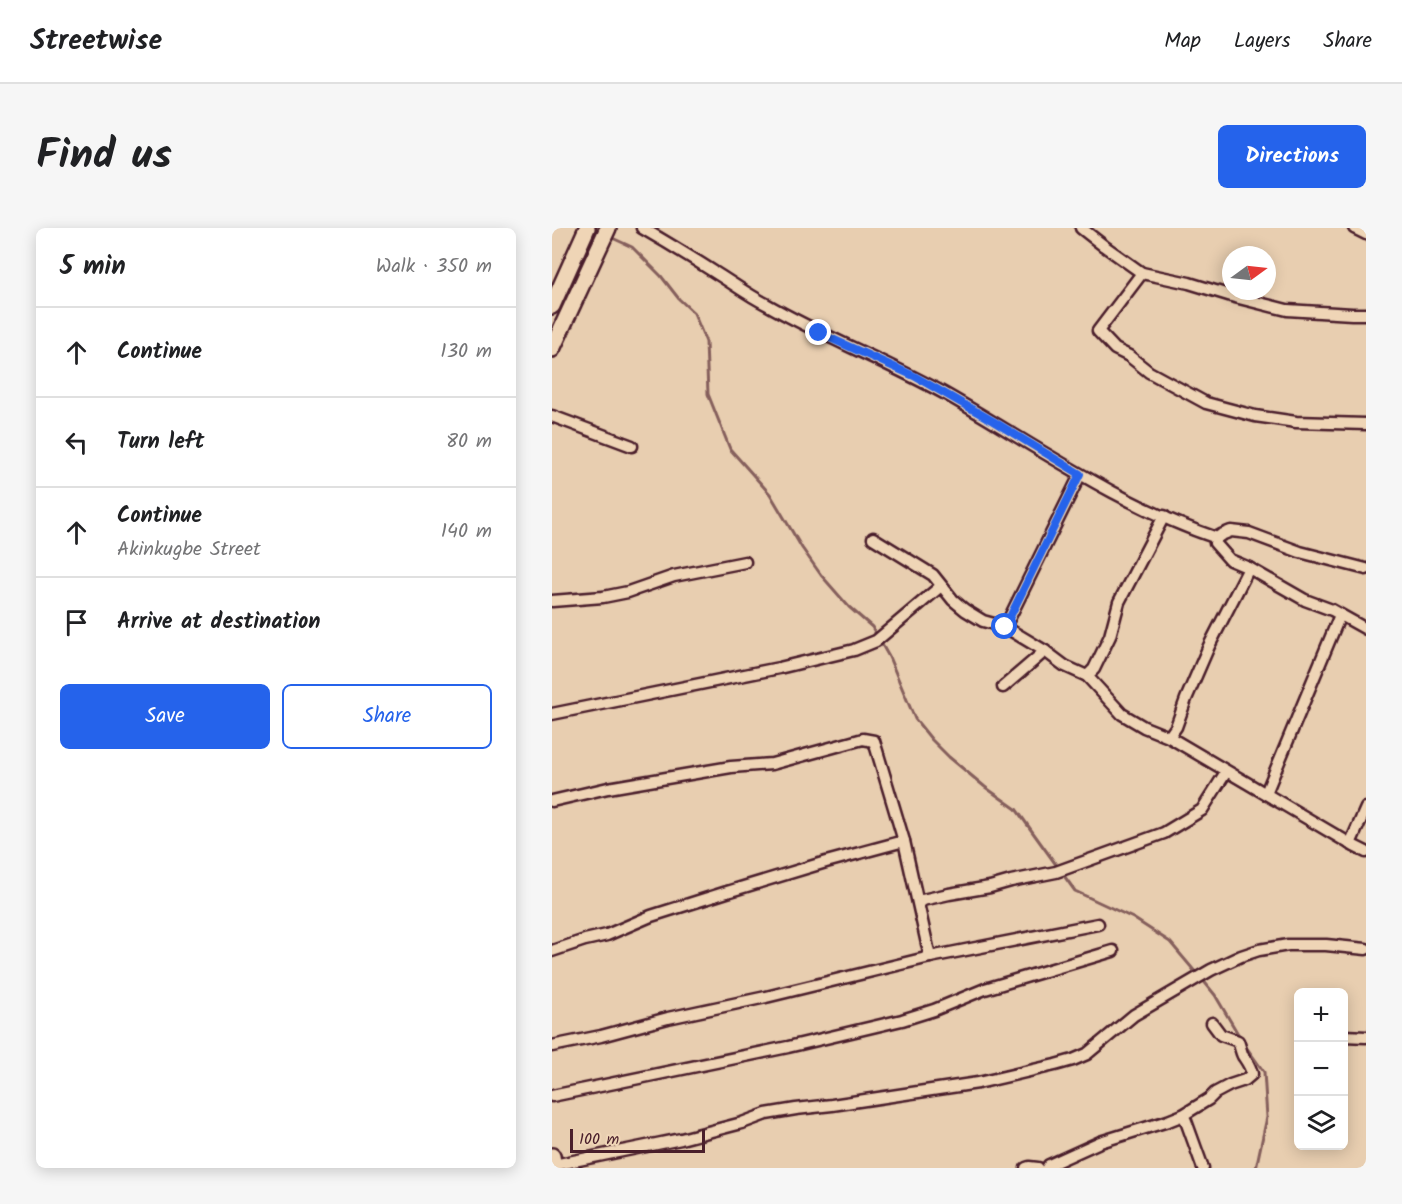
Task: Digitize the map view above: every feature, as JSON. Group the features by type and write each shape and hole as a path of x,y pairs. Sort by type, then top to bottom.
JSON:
{"main road":[{"path":"552,349 608,228"},
{"path":"552,306 586,231"}],"street":[{"path":"642,228 764,304 819,333 914,376 1080,474 1188,528 1217,538 1231,531 1249,533 1300,552 1366,569"},
{"path":"1082,228 1142,273 1189,283 1287,310 1366,314"},
{"path":"1354,228 1366,234"},
{"path":"1142,273 1098,331 1115,350 1129,356 1149,372 1206,403 1255,417 1296,422 1366,424"},
{"path":"552,416 632,446"},
{"path":"1005,627 1080,474"},
{"path":"1087,676 1094,669 1110,636 1119,602 1164,516"},
{"path":"873,538 933,575 953,600 965,610 983,621 1005,627 1065,666 1087,676 1122,714 1144,727 1169,737 1366,852"},
{"path":"1217,538 1215,543 1230,560 1366,629"},
{"path":"552,602 628,592 675,576 745,562"},
{"path":"1169,737 1176,727 1209,645 1249,568"},
{"path":"552,714 854,650 876,641 941,586"},
{"path":"1266,794 1340,615"},
{"path":"1004,687 1045,651"},
{"path":"552,801 608,788 731,767 772,764 863,739 874,741 904,841 930,957"},
{"path":"918,901 1056,872 1164,833 1202,810 1226,772"},
{"path":"1350,844 1366,808"},
{"path":"552,951 607,935 651,916 727,892 904,841"},
{"path":"552,1046 930,957 1098,924"},
{"path":"553,1163 681,1139 742,1123 766,1114 796,1108 832,1105 978,1083 1055,1065 1087,1054 1134,1015 1211,970 1241,956 1288,945 1326,945 1366,949"},
{"path":"552,1096 788,1047 902,1020 934,1010 985,989 1113,951"},
{"path":"1047,1168 1049,1165 1100,1142 1183,1115 1215,1093 1245,1080 1252,1074 1238,1041 1221,1035 1212,1023"},
{"path":"1348,1036 1366,1037"},
{"path":"1183,1115 1203,1168"},
{"path":"1026,1168 1038,1168"}],"waterway":[{"path":"608,236 632,247 694,313 706,342 708,394 730,449 770,494 821,575 849,607 872,627 889,657 915,719 949,757 1016,809 1075,891 1133,918 1170,942 1197,974"},
{"path":"1202,979 1215,995 1241,1039"},
{"path":"1244,1044 1264,1072 1267,1117 1256,1168"}],"route":[{"path":"819,333 914,376 1080,474 1005,627"}]}
